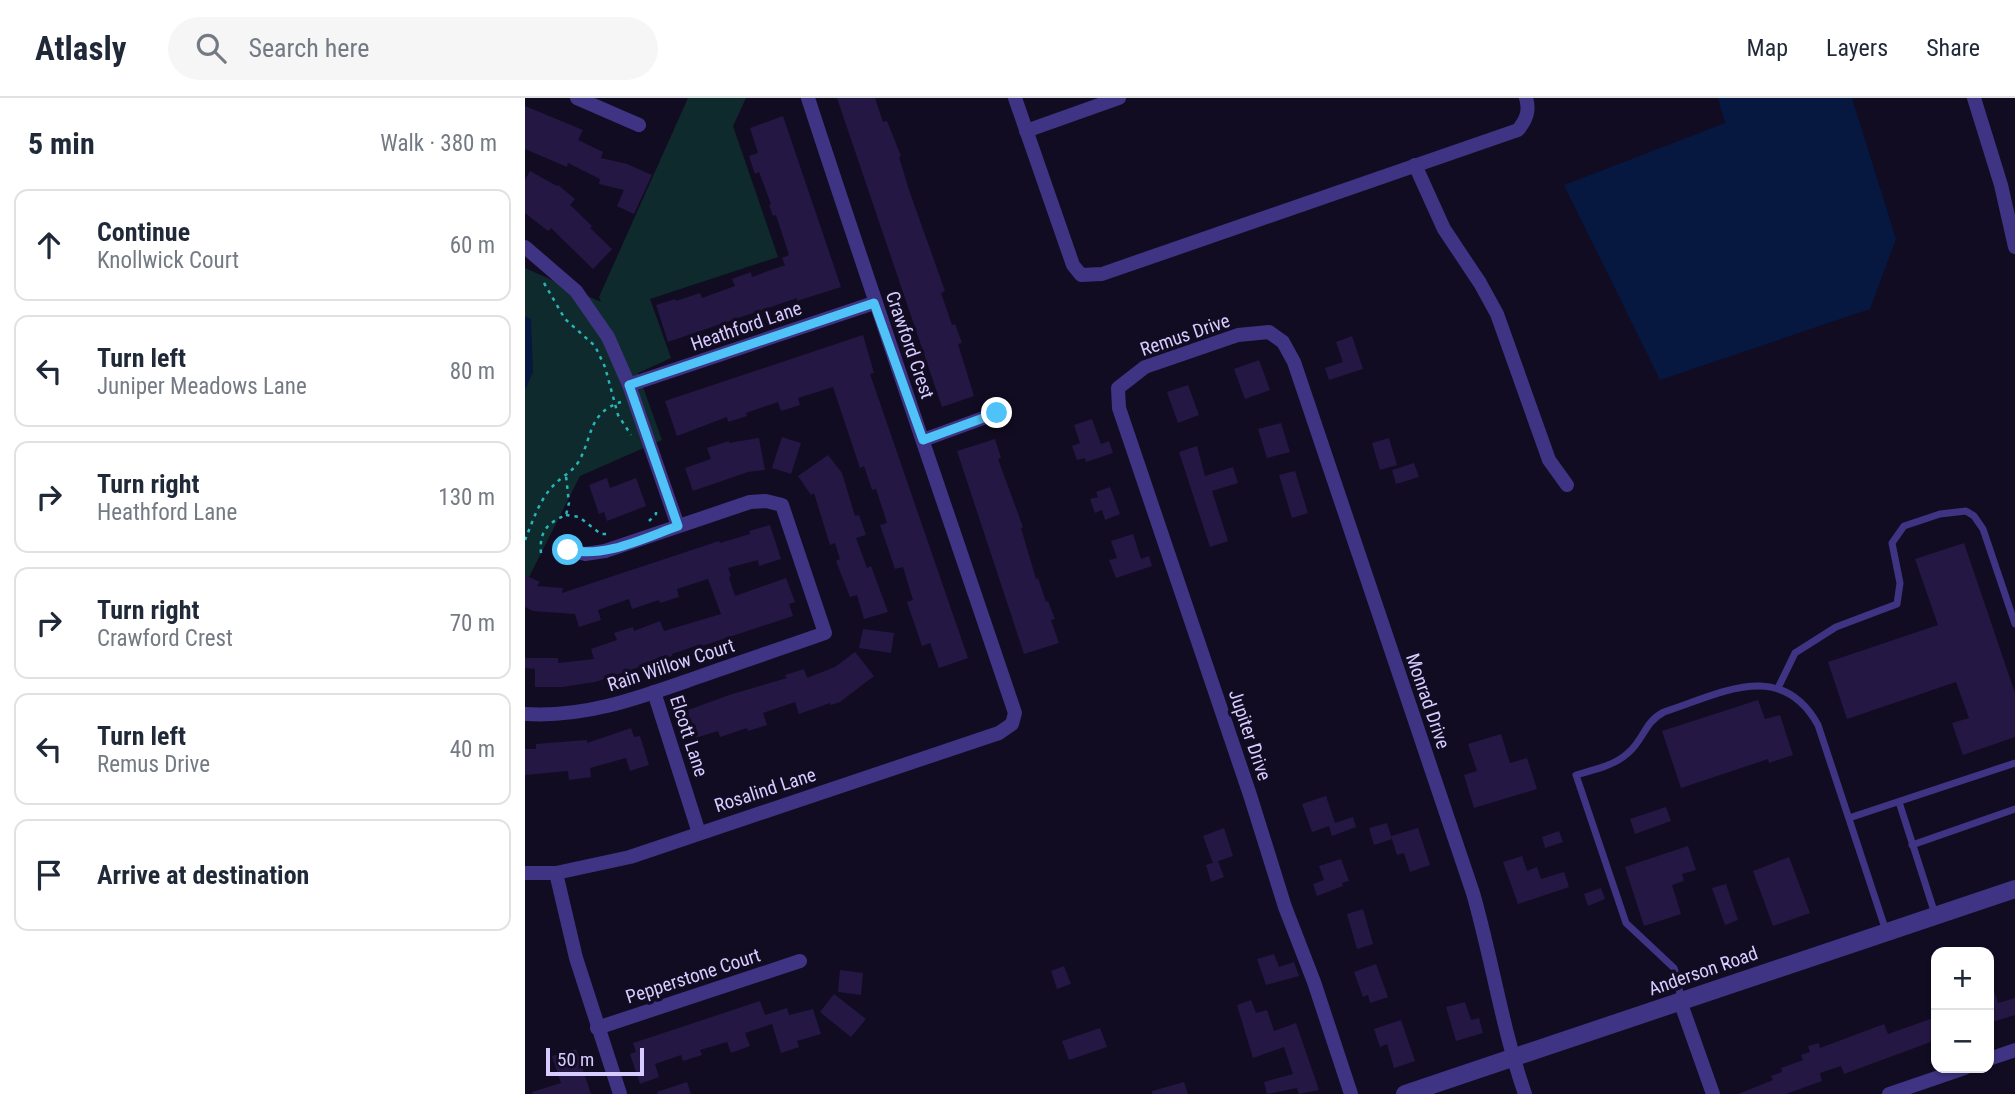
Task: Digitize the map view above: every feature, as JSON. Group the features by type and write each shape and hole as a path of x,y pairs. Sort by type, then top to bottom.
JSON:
{"street":[{"path":"577,98 639,125"},
{"name":"Crawford Crest","path":"808,98 874,303 1015,713 1012,724"},
{"path":"1015,98 1073,265 1081,275 1102,274 1518,130 1526,119 1526,98"},
{"path":"1026,131 1119,98"},
{"path":"1975,98 2001,185 2015,247"},
{"path":"1415,165 1444,229 1497,314 1549,460 1567,485"},
{"path":"525,247 576,291 608,337 631,391 678,526 605,551 585,554 568,550"},
{"name":"Heathford Lane","path":"631,391 874,303"},
{"name":"Remus Drive","path":"1118,388 1145,367 1238,335 1270,332"},
{"name":"Monrad Drive","path":"1270,332 1283,342 1294,362 1396,671 1406,694 1485,933 1512,1058 1525,1094"},
{"name":"Jupiter Drive","path":"1118,388 1123,423 1136,453 1285,907 1314,982 1351,1094"},
{"path":"923,440 997,413"},
{"name":"Rain Willow Court","path":"525,714 573,714 655,692 825,633 782,505 766,501 750,502 678,526"},
{"name":"Elcott Lane","path":"655,692 699,833"},
{"name":"Rosalind Lane","path":"525,873 556,873 630,856 999,733 1012,724"},
{"path":"556,873 576,958 620,1094"},
{"name":"Anderson Road","path":"1405,1094 2015,889"},
{"name":"Pepperstone Court","path":"597,1028 800,961"},
{"path":"1680,1001 1713,1094"},
{"path":"1994,1057 2015,1050"},
{"path":"1889,1094 1950,1073"}],"lane":[{"path":"1778,688 1795,653 1836,627 1897,604 1900,583 1892,543 1904,526 1940,514 1966,510 1974,516 1983,530 2015,624"},
{"path":"1680,1001 1679,983 1674,968 1626,923 1576,775 1613,763 1627,754 1637,744 1654,717 1664,712 1755,684 1778,688 1797,698 1810,711 1818,725 1886,932"},
{"path":"1849,818 2015,763"},
{"path":"1899,802 1936,915"},
{"path":"1912,845 2015,809"}],"path":[{"path":"543,281 565,319 595,346 605,367 614,404 624,426 634,439"},
{"path":"525,540 552,485 566,476 579,461 597,416 631,391"},
{"path":"566,476 569,503 566,515"},
{"path":"644,523 655,517 656,505"},
{"path":"541,553 540,540 544,528 555,519 566,515 579,517 601,534 617,531"}],"green space":[{"path":"688,98 746,98 733,126 778,257 650,299 671,358 638,373 662,440 580,476 525,585 525,268 601,302 599,297"}],"water":[{"path":"1718,98 1852,98 1896,239 1870,309 1660,380 1564,185 1725,123"},
{"path":"525,316 531,319 533,372 525,390"}],"building":[{"path":"837,98 875,98 883,122 887,121 945,291 941,293 952,325 955,324 962,343 958,344 974,396 942,407"},
{"path":"525,106 583,130 578,140 603,152 601,158 627,164 652,175 634,214 617,206 624,190 599,184 600,179 568,163 567,167 525,149"},
{"path":"783,116 841,287 797,301 797,298 668,342 656,305 700,293 702,298 735,286 732,279 751,272 752,277 785,265 782,258 789,255 776,215 773,216 759,172 755,174 749,156 758,153 750,128"},
{"path":"530,171 558,185 575,199 570,205 612,249 593,269 551,228 548,231 525,213 525,180"},
{"path":"863,335 874,373 870,374 968,658 939,668 930,643 922,646 907,602 913,600 903,567 895,569 880,525 887,523 876,489 872,490 864,466 860,468 833,387 798,398 800,405 781,411 778,402 746,413 747,416 728,422 727,417 677,436 665,401"},
{"path":"1352,336 1363,369 1329,380 1325,368 1343,362 1336,342"},
{"path":"1259,360 1270,390 1245,399 1234,369"},
{"path":"1188,385 1199,415 1178,423 1167,392"},
{"path":"1092,419 1101,444 1109,441 1113,453 1086,462 1085,458 1077,460 1072,446 1080,443 1074,425"},
{"path":"1281,423 1290,452 1267,458 1258,429"},
{"path":"782,437 801,443 791,474 772,468"},
{"path":"759,438 765,470 748,472 693,491 685,468 711,459 707,448 729,441"},
{"path":"1389,438 1397,465 1380,470 1372,443"},
{"path":"995,439 1001,458 998,459 1023,527 1021,528 1036,579 1038,578 1055,619 1051,620 1059,643 1024,654 957,451"},
{"path":"1197,446 1205,476 1233,467 1238,483 1212,491 1228,541 1210,547 1179,452"},
{"path":"828,455 842,473 855,516 859,515 866,535 856,538 867,568 871,566 888,612 864,619 857,595 850,597 836,561 840,559 835,543 830,545 814,493 811,495 798,476"},
{"path":"1414,463 1419,477 1396,484 1392,470"},
{"path":"1295,471 1308,513 1292,518 1279,475"},
{"path":"607,478 610,488 636,478 646,506 607,521 604,512 599,514 589,485"},
{"path":"1110,487 1120,514 1105,520 1102,510 1095,513 1090,499 1098,497 1096,492"},
{"path":"770,525 781,559 759,566 758,560 728,568 729,577 735,596 786,578 795,602 789,604 793,616 702,646 701,644 595,682 562,687 535,687 535,669 525,668 525,658 558,658 558,663 594,659 591,649 617,640 614,633 633,627 634,631 660,621 664,631 721,614 708,579 677,589 679,597 660,603 659,600 632,609 629,599 598,610 601,620 579,627 575,614 533,611 525,607 525,575 540,582 537,586 563,588 562,593 719,541 720,543 750,534 749,531"},
{"path":"1133,534 1141,559 1149,556 1152,566 1116,578 1109,560 1117,558 1111,541"},
{"path":"1964,543 2015,693 2015,737 1963,755 1952,723 1969,718 1956,682 1847,719 1828,662 1938,625 1915,559"},
{"path":"863,629 894,633 891,653 859,648"},
{"path":"855,652 874,676 840,702 799,714 795,702 763,713 767,725 720,737 718,731 692,739 683,712 787,678 785,675 804,669 807,678 835,667"},
{"path":"1758,700 1765,719 1780,715 1793,755 1769,763 1768,759 1681,788 1662,731"},
{"path":"631,728 634,737 640,736 649,765 630,771 626,758 590,768 591,777 569,780 568,771 525,775 525,749 536,749 536,744 587,740 587,743"},
{"path":"1501,734 1510,763 1527,758 1537,789 1474,808 1464,775 1477,771 1468,744"},
{"path":"1326,796 1335,823 1353,817 1356,827 1332,836 1329,826 1312,832 1302,804"},
{"path":"1666,807 1671,821 1635,834 1630,819"},
{"path":"1387,823 1392,839 1374,845 1369,828"},
{"path":"1224,828 1233,856 1213,863 1203,836"},
{"path":"1418,828 1430,865 1410,872 1404,853 1397,855 1391,836"},
{"path":"1559,831 1563,842 1545,848 1542,837"},
{"path":"1688,846 1696,870 1682,874 1684,881 1672,885 1681,914 1644,926 1625,867"},
{"path":"1522,856 1527,871 1537,867 1541,879 1564,872 1569,887 1518,904 1503,862"},
{"path":"1789,857 1810,913 1773,926 1753,871"},
{"path":"1341,859 1349,881 1317,896 1313,884 1324,880 1319,866"},
{"path":"1218,861 1224,877 1211,882 1206,865"},
{"path":"1726,884 1738,920 1725,925 1712,888"},
{"path":"1601,888 1605,899 1588,906 1584,894"},
{"path":"1363,909 1373,944 1357,949 1347,914"},
{"path":"1274,954 1279,967 1294,962 1299,976 1266,985 1257,959"},
{"path":"1376,964 1388,997 1370,1003 1368,995 1363,997 1354,972"},
{"path":"1064,966 1071,984 1057,989 1051,971"},
{"path":"840,970 863,973 861,995 838,992"},
{"path":"1994,990 1998,1003 2015,998 2015,1015 1994,1021"},
{"path":"834,994 866,1019 851,1037 820,1012"},
{"path":"1251,1000 1256,1013 1267,1010 1274,1031 1296,1023 1319,1090 1299,1094 1297,1088 1267,1094 1264,1082 1293,1074 1284,1047 1253,1058 1237,1005"},
{"path":"760,1001 765,1015 787,1008 789,1015 813,1009 821,1034 797,1041 799,1047 781,1053 772,1024 745,1033 750,1046 731,1053 727,1042 700,1050 702,1055 683,1061 681,1055 655,1064 659,1077 640,1084 630,1054 636,1052 633,1043"},
{"path":"1465,1002 1471,1020 1479,1018 1483,1033 1456,1041 1446,1007"},
{"path":"1931,1019 1931,1042 1844,1074 1841,1066 1820,1073 1822,1081 1786,1094 1738,1094 1773,1080 1771,1076 1782,1072 1781,1068 1803,1060 1801,1055 1810,1052 1808,1046 1819,1043 1820,1048 1884,1024 1888,1034"},
{"path":"1401,1020 1415,1061 1394,1068 1387,1044 1380,1047 1374,1029"},
{"path":"1100,1028 1107,1047 1069,1060 1062,1041"},
{"path":"576,1049 591,1094 533,1094 532,1092 561,1083 552,1056"},
{"path":"687,1082 691,1094 657,1092"},
{"path":"1184,1082 1188,1094 1152,1094 1152,1091"}],"route":[{"path":"568,550 585,554 605,551 678,526 629,385 874,303 923,440 997,413"}]}
